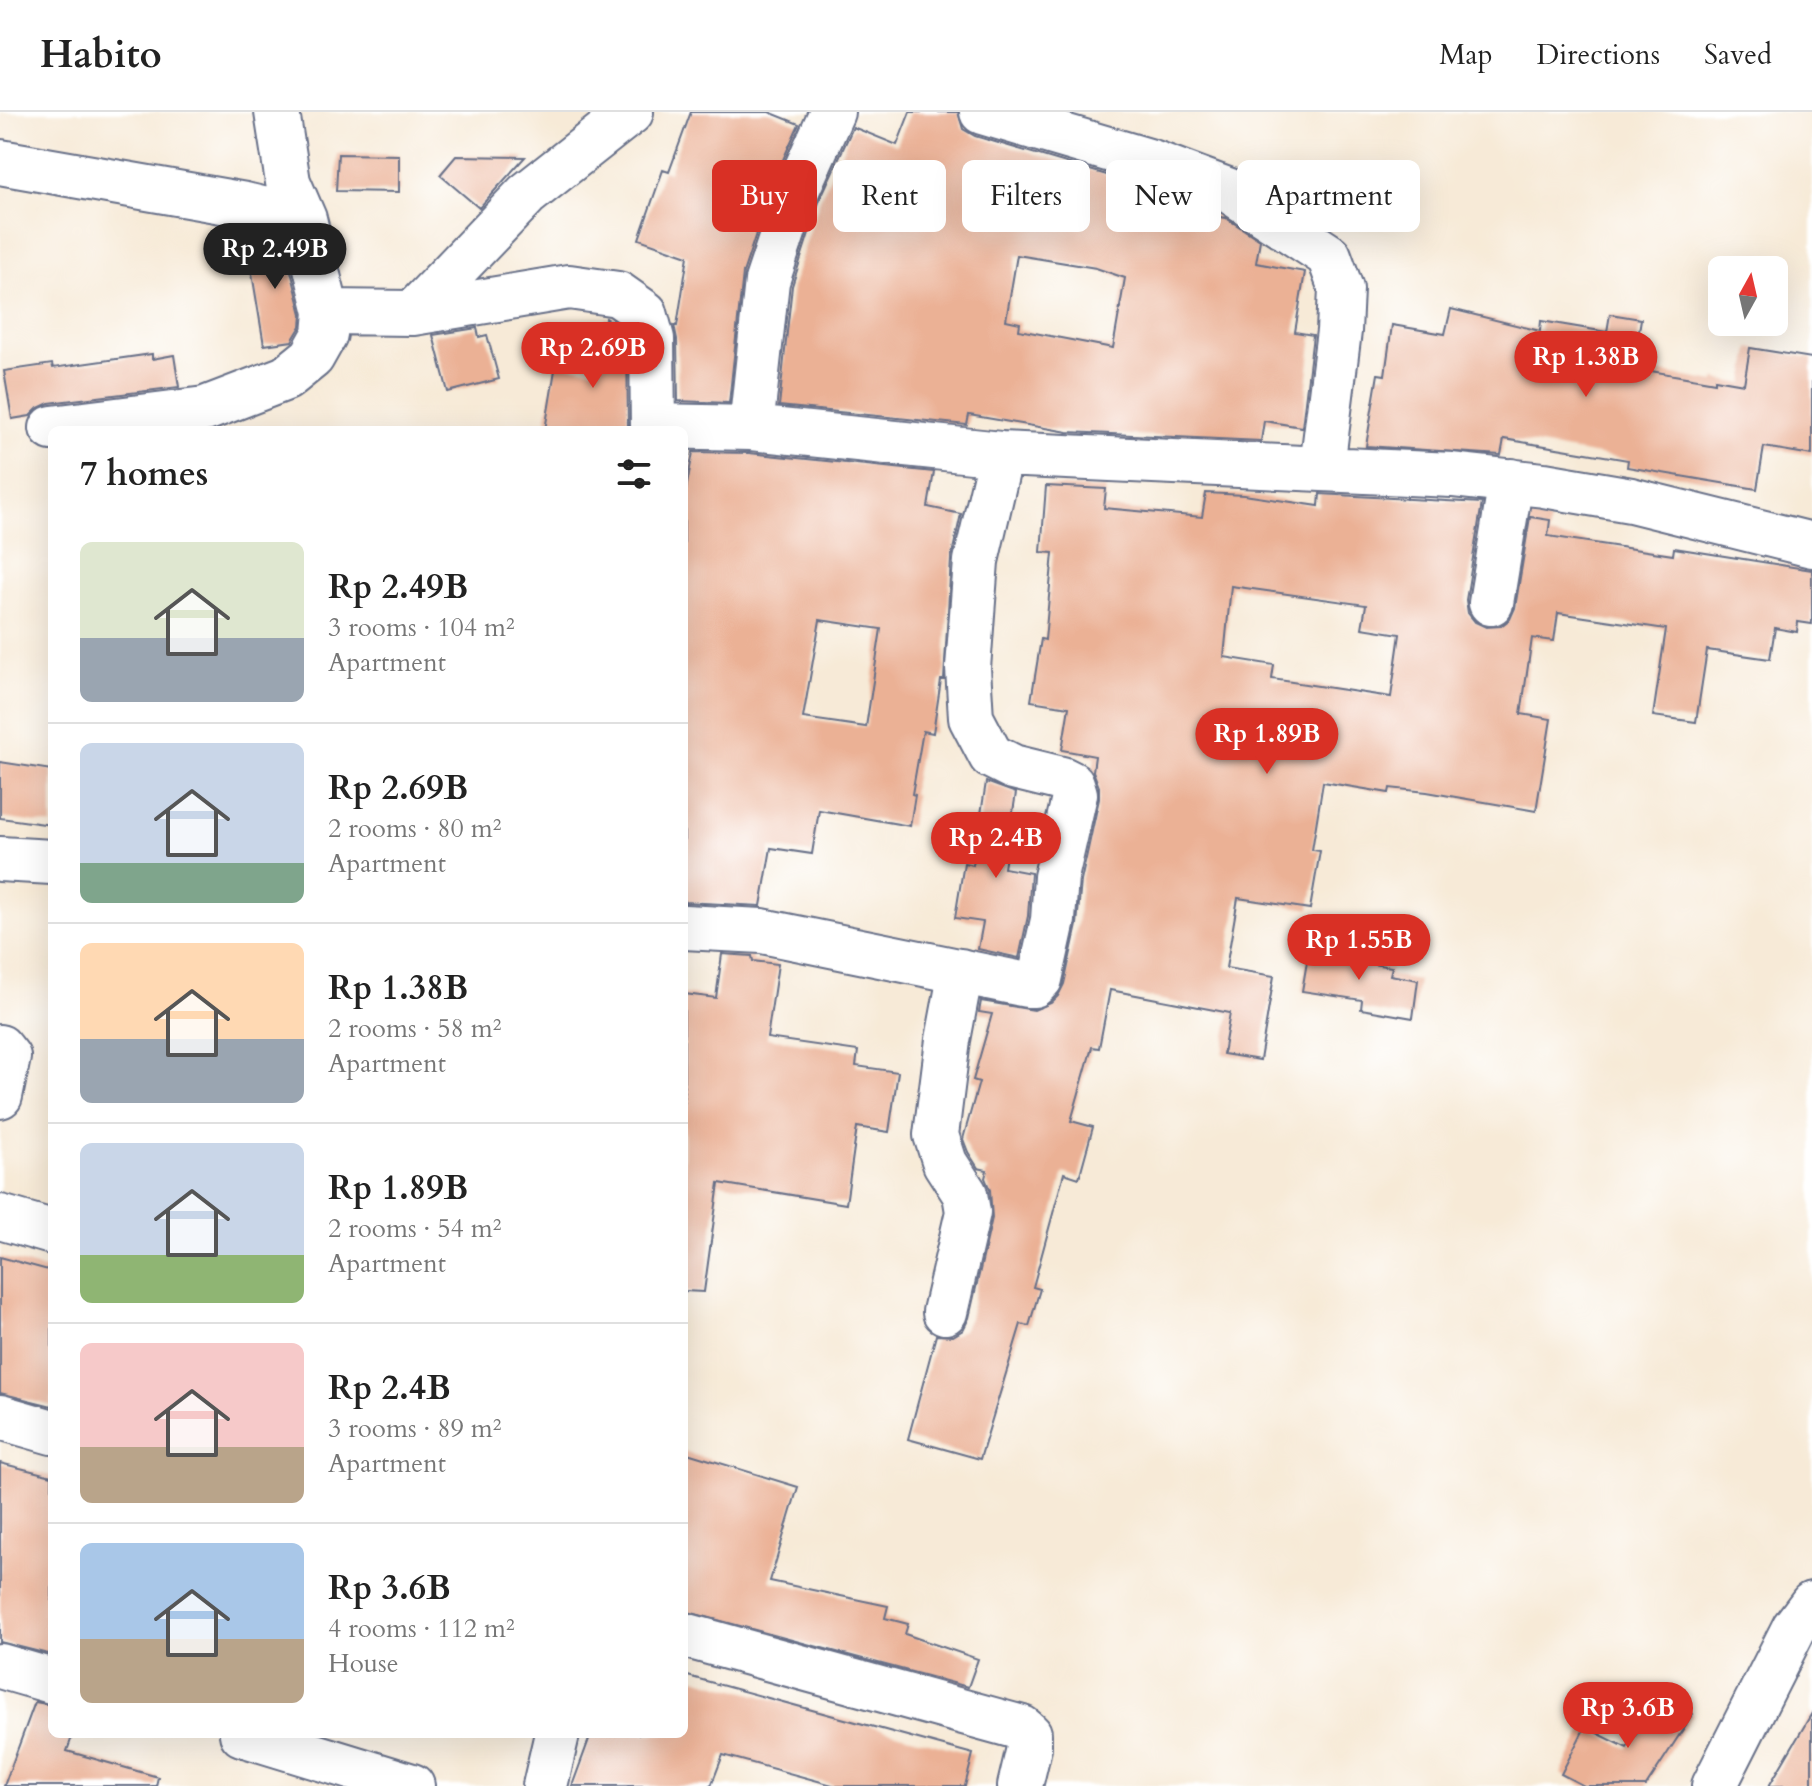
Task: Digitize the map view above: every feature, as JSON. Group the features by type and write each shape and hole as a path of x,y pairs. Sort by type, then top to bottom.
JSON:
{"street":[{"path":"68,426 205,409 286,378 312,357 325,334 327,312 304,219 288,182 277,112"},
{"path":"413,313 527,194 631,112"},
{"path":"982,112 1152,162 1230,191 1329,256 1341,289 1339,331 1322,467"},
{"path":"751,428 767,281 818,116"},
{"path":"0,162 245,205 304,219"},
{"path":"327,312 413,313 569,287 618,294 645,313 652,339 653,426"},
{"path":"688,428 751,428 1001,454 1322,467 1511,481 1631,500 1812,545"},
{"path":"688,927 762,931 1027,985 1034,985 1040,979 1053,920 1056,877 1075,794 1072,784 1062,779 1013,767 991,756 971,718 968,668 976,561 1001,454"},
{"path":"1491,603 1511,481"},
{"path":"0,859 48,862"},
{"path":"945,1312 968,1212 965,1194 945,1163 936,1135 948,1040 961,971"},
{"path":"0,1047 8,1057 0,1096"},
{"path":"0,1217 48,1231"},
{"path":"0,1417 48,1431"},
{"path":"1714,1786 1794,1628 1812,1604"},
{"path":"688,1636 1022,1728 1029,1734 1029,1748 1020,1786"},
{"path":"0,1666 48,1680"},
{"path":"255,1738 412,1786"},
{"path":"545,1786 556,1738"}],"building":[{"path":"691,112 769,112 799,124 783,160 712,160 712,232 757,232 743,273 729,403 678,401 674,325 677,326 688,256 639,239 663,170 669,172"},
{"path":"910,112 958,112 963,129 975,136 1056,160 962,160 962,232 1090,232 1090,170 1106,175 1106,232 1221,232 1221,217 1237,225 1237,232 1248,232 1260,240 1256,263 1305,272 1295,332 1313,335 1302,427 1264,421 1261,441 1068,432 969,415 967,425 779,406 792,286 809,232 817,232 817,208 833,171 833,232 946,232 946,160 838,160 853,127 897,145","holes":["1017,255 1096,268 1125,278 1113,348 1019,330 1020,323 1006,320"]},
{"path":"338,154 399,155 399,192 336,191"},
{"path":"456,156 525,157 479,208 440,175"},
{"path":"276,238 283,240 302,314 301,326 292,341 264,345 247,243"},
{"path":"1451,309 1540,331 1541,321 1607,332 1610,314 1641,319 1633,368 1715,382 1715,379 1744,384 1750,348 1812,358 1812,455 1764,447 1757,489 1627,467 1628,460 1504,439 1501,455 1366,446 1378,374 1385,375 1392,325 1445,334"},
{"path":"606,318 623,328 627,342 628,426 546,426 556,364 597,370"},
{"path":"477,328 479,337 487,335 499,379 448,392 433,335"},
{"path":"152,354 152,359 174,355 179,387 49,403 30,416 12,419 4,371 52,364 53,368"},
{"path":"693,452 749,453 934,472 928,507 961,514 951,559 944,680 941,680 933,733 923,731 910,826 819,810 812,854 771,848 761,906 688,902 688,479","holes":["820,620 881,629 866,727 803,718"]},
{"path":"1046,486 1106,489 1104,508 1202,517 1206,493 1319,506 1320,494 1482,503 1466,600 1468,613 1475,622 1486,627 1501,626 1510,619 1515,608 1530,517 1550,520 1548,536 1673,555 1674,548 1812,570 1812,624 1798,622 1797,632 1775,628 1770,659 1707,650 1696,722 1653,716 1666,629 1558,613 1554,641 1532,638 1521,714 1551,719 1536,811 1427,792 1390,788 1389,793 1323,782 1312,850 1320,851 1310,909 1238,898 1226,968 1274,976 1260,1060 1223,1054 1230,1013 1110,990 1099,1048 1092,1047 1071,1121 1093,1127 1079,1178 1064,1173 1033,1287 1040,1289 1029,1326 1021,1324 980,1459 908,1439 936,1335 953,1336 963,1330 969,1318 992,1218 990,1190 985,1178 987,1170 978,1168 963,1139 979,1082 973,1080 992,1014 979,1012 981,1001 1034,1010 1051,1003 1058,996 1064,984 1077,925 1081,881 1099,799 1099,787 1093,771 1095,756 1062,750 1069,707 1031,701 1041,639 1045,640 1053,553 1041,552","holes":["1231,586 1366,605 1362,628 1400,634 1391,697 1272,679 1274,665 1224,657"]},
{"path":"0,762 48,769 48,824 0,818"},
{"path":"986,782 1016,793 1004,868 1031,873 1028,916 1019,958 978,949 983,922 955,918 964,863 973,865"},
{"path":"1310,944 1360,953 1358,962 1392,967 1390,975 1418,980 1413,1018 1361,1009 1362,1000 1302,991"},
{"path":"722,954 752,956 753,961 778,964 767,1038 858,1051 856,1066 898,1072 889,1132 857,1127 846,1204 719,1183 704,1292 688,1291 688,994 716,998"},
{"path":"0,1257 48,1270 48,1405 0,1393"},
{"path":"688,1453 798,1487 770,1581 888,1606 885,1618 908,1624 905,1634 978,1659 968,1687 688,1612"},
{"path":"0,1463 48,1475 48,1654 0,1642"},
{"path":"688,1676 973,1754 965,1786 836,1786 723,1755 711,1786 572,1786 590,1738 688,1738"},
{"path":"1661,1694 1693,1714 1646,1786 1584,1786 1561,1774 1585,1727 1627,1748"},
{"path":"35,1702 48,1704 48,1738 72,1738 67,1751 158,1777 156,1786 4,1786"},
{"path":"1812,1713 1812,1786 1769,1786"}]}
